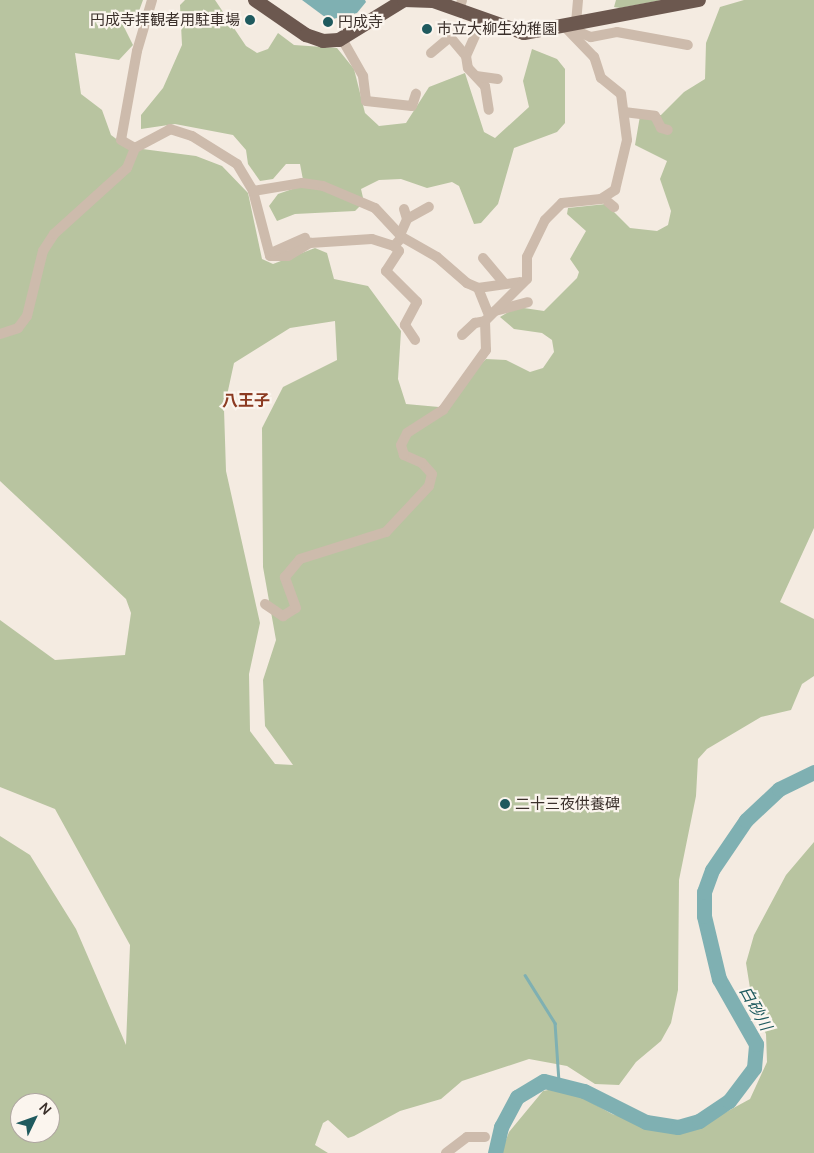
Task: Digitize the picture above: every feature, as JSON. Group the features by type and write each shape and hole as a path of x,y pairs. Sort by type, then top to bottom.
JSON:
{"highway":[{"path":"255,0 306,36 323,41 342,39 388,7 404,0 432,0 460,5 482,20 524,33 699,0"}],"street":[{"path":"135,148 121,140 137,51 152,0"},
{"path":"570,25 578,0"},
{"path":"466,56 482,20"},
{"path":"570,25 591,37 617,32 688,45"},
{"path":"570,25 594,57 601,78 621,94 627,140 621,175 608,202"},
{"path":"431,53 450,37 466,56 476,76 485,86 489,110"},
{"path":"342,39 363,76 366,101 412,106 416,94"},
{"path":"476,76 498,79"},
{"path":"624,112 649,114 668,130"},
{"path":"0,334 18,328 27,316 43,251 54,234 127,168 135,148 170,129 192,136 237,164 253,191 267,252"},
{"path":"253,191 312,182 375,208 401,236 478,288 490,316 486,350 443,410 418,423 401,445 404,455 422,463 432,474 429,486 386,532 314,553 293,566 285,584 296,608 283,616 265,604"},
{"path":"478,288 520,282 527,279 527,257 545,220 562,203 608,202 624,192"},
{"path":"407,219 429,207"},
{"path":"394,246 401,236 407,219 404,208"},
{"path":"267,252 288,248 304,238"},
{"path":"267,252 288,256 310,243 348,239 372,239 394,246 399,251 386,271 417,302 405,325 415,340"},
{"path":"483,258 504,283"},
{"path":"490,316 520,282"},
{"path":"462,335 475,323 528,302"},
{"path":"446,1153 467,1137 486,1137"}],"green space":[{"path":"0,0 143,0 139,11 121,21 133,45 119,60 75,53 81,94 102,110 111,135 127,147 196,156 222,166 248,193 262,259 273,264 315,248 327,253 334,279 368,286 401,331 398,379 406,404 439,407 486,359 506,360 530,372 543,368 554,352 552,340 542,333 514,329 500,317 517,307 544,311 577,278 579,272 570,259 586,231 567,214 568,208 606,204 630,228 657,231 668,225 671,211 660,179 667,161 635,145 640,116 661,115 684,92 705,79 706,43 720,7 744,0 814,0 814,528 780,602 814,619 814,676 802,684 791,710 761,717 707,749 698,759 696,796 679,880 678,990 671,1023 661,1041 636,1062 619,1085 595,1084 567,1066 529,1059 462,1081 441,1099 400,1111 348,1138 328,1120 323,1123 315,1145 328,1153 0,1153 0,836 30,855 76,929 126,1045 130,945 55,809 0,787 0,620 55,660 125,655 131,613 126,599 0,481","holes":["335,321 337,360 283,387 262,428 263,567 276,640 263,680 265,726 293,765 275,764 250,731 249,674 260,623 226,471 224,409 234,363 290,328"]},
{"path":"185,0 215,0 246,46 257,53 268,49 278,33 294,45 337,48 354,69 365,113 379,126 406,123 429,87 465,73 484,132 495,138 529,107 523,81 532,49 557,59 565,69 565,123 557,132 514,148 498,204 481,223 474,224 459,186 452,182 427,188 401,179 379,180 361,189 364,202 355,211 295,214 277,221 269,206 278,194 304,185 300,164 286,164 273,179 260,181 248,164 246,150 233,135 175,124 141,129 141,115 163,88 182,45 180,5"},
{"path":"616,0 662,0 620,8 614,7"},
{"path":"814,842 814,1153 501,1153 509,1132 543,1091 564,1087 612,1114 664,1130 706,1123 750,1099 767,1062 766,1034 753,1007 746,963 754,935 786,875"}],"water":[{"path":"302,0 365,0 366,2 357,13 329,20"}],"waterway":[{"name":"白砂川","path":"495,1153 501,1127 517,1097 544,1081 584,1091 646,1122 678,1127 699,1121 729,1101 754,1068 756,1044 719,979 704,916 704,892 712,870 746,820 779,789 814,772"},
{"path":"525,975 555,1023 559,1082"}],"place":[{"name":"円成寺拝観者用駐車場","path":"250,20"},
{"name":"円成寺","path":"328,22"},
{"name":"市立大柳生幼稚園","path":"427,29"},
{"name":"二十三夜供養碑","path":"505,804"}],"district":[{"name":"八王子","path":"246,400"}]}
